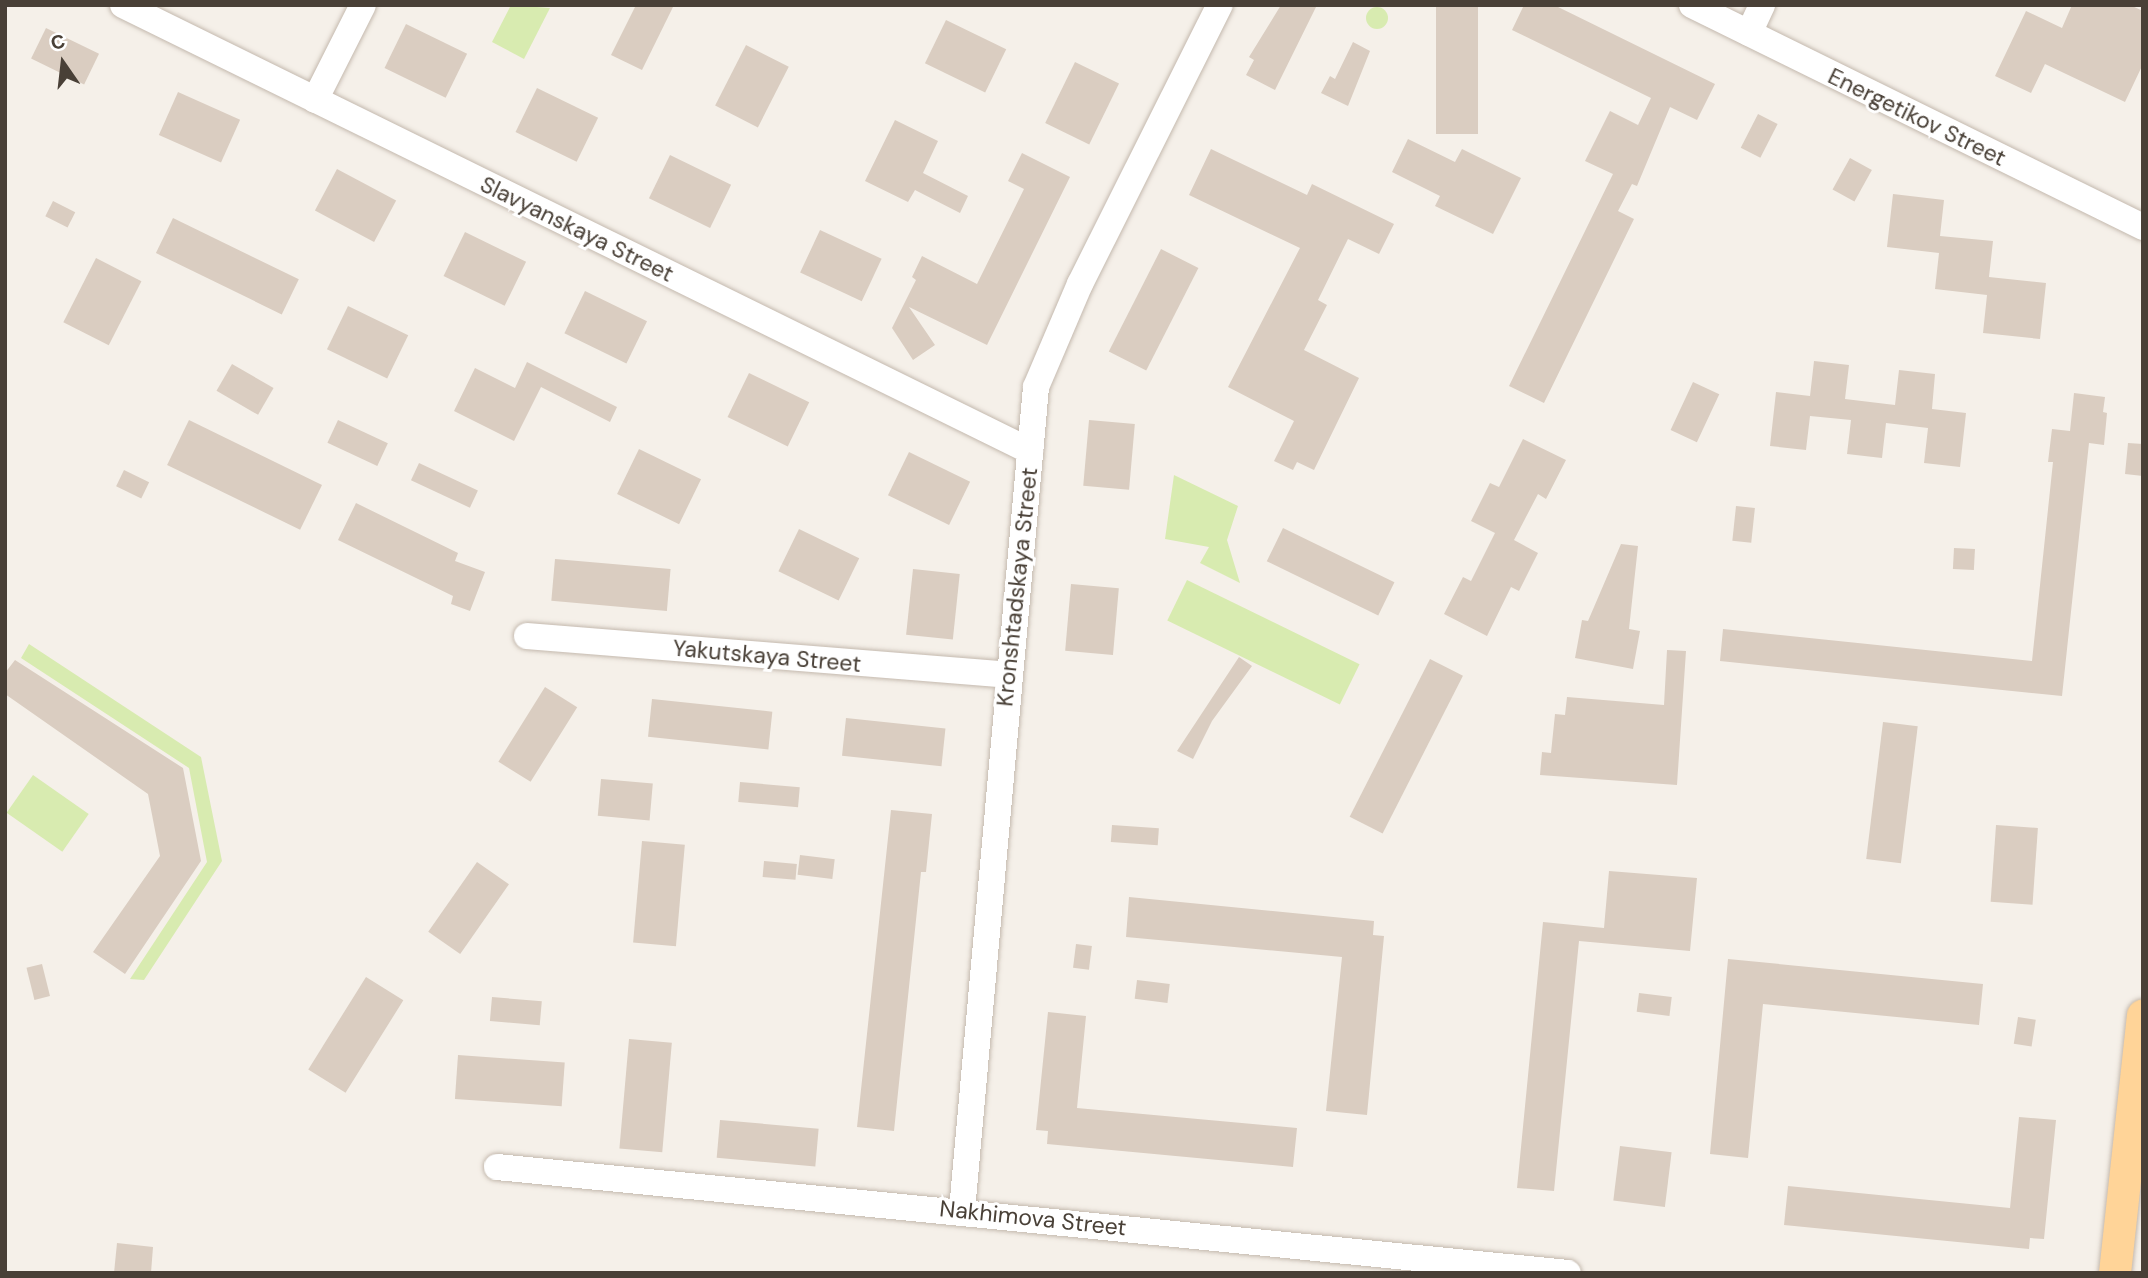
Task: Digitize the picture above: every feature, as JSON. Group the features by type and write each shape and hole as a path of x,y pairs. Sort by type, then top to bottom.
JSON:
{"main road":[{"path":"2115,1273 2143,1016"}],"street":[{"name":"Slavyanskaya Street","path":"124,5 1030,452"},
{"path":"316,100 363,5"},
{"name":"Kronshtadskaya Street","path":"962,1210 1007,675 1041,370 1220,5"},
{"name":"Energetikov Street","path":"1692,5 2143,227"},
{"path":"1749,33 1762,5"},
{"name":"Yakutskaya Street","path":"527,636 1007,675"},
{"name":"Nakhimova Street","path":"497,1167 962,1210 1470,1268 1568,1273"}],"green space":[{"path":"511,5 550,8 524,59 492,42"},
{"path":"1377,7 1385,10 1388,18 1385,26 1377,29 1369,26 1366,18 1369,10"},
{"path":"1174,475 1238,506 1227,540 1240,583 1200,563 1209,547 1165,539"},
{"path":"1187,580 1360,664 1340,705 1167,620"},
{"path":"29,644 201,757 222,861 144,980 130,979 207,862 189,768 21,658"},
{"path":"33,775 89,814 62,852 7,813"}],"building":[{"path":"636,5 674,5 642,70 611,55"},
{"path":"1281,5 1317,5 1275,90 1246,75 1254,60 1249,57"},
{"path":"1436,5 1478,5 1478,134 1436,134"},
{"path":"1524,5 1554,5 1715,84 1697,120 1670,107 1637,186 1632,184 1618,211 1634,219 1544,403 1509,386 1613,174 1585,161 1610,111 1638,125 1651,98 1512,30"},
{"path":"2072,5 2130,5 2143,11 2143,64 2125,102 2045,64 2031,93 1995,76 2026,11 2062,28"},
{"path":"946,20 1006,49 985,93 925,63"},
{"path":"406,24 467,54 446,98 385,68"},
{"path":"46,28 99,54 84,84 31,59"},
{"path":"1353,42 1370,51 1348,106 1321,93 1330,76 1335,79"},
{"path":"746,45 789,67 758,127 715,106"},
{"path":"1075,62 1119,83 1089,145 1045,123"},
{"path":"537,88 598,118 577,162 516,132"},
{"path":"178,92 240,120 221,163 159,135"},
{"path":"1758,114 1778,124 1760,158 1741,148"},
{"path":"895,120 938,141 923,173 968,196 960,213 915,190 908,202 865,181"},
{"path":"1408,139 1455,162 1462,149 1521,178 1493,234 1435,206 1440,196 1392,172"},
{"path":"1211,149 1307,195 1312,184 1394,224 1379,254 1348,239 1318,300 1327,305 1304,350 1359,378 1314,470 1297,462 1293,470 1274,461 1294,421 1228,387 1300,248 1189,195"},
{"path":"1022,153 1070,177 987,345 909,307 935,345 913,360 892,328 916,280 912,277 922,256 977,284 1024,189 1008,181"},
{"path":"670,155 731,185 710,228 649,198"},
{"path":"1850,158 1872,170 1854,202 1833,189"},
{"path":"337,169 396,200 374,242 315,210"},
{"path":"1893,194 1944,200 1940,236 1993,241 1989,277 2046,283 2040,339 1983,333 1987,295 1935,289 1939,253 1887,247"},
{"path":"53,201 75,212 68,227 45,216"},
{"path":"173,218 299,279 282,314 156,253"},
{"path":"820,230 882,259 862,301 800,273"},
{"path":"465,232 526,262 505,306 444,276"},
{"path":"1161,249 1198,268 1146,371 1109,351"},
{"path":"96,258 141,281 109,345 63,322"},
{"path":"585,291 647,321 626,363 564,333"},
{"path":"348,306 408,335 387,379 327,349"},
{"path":"1814,361 1849,365 1845,399 1895,405 1899,370 1935,374 1932,409 1966,413 1960,467 1924,463 1928,428 1886,423 1882,458 1847,454 1851,420 1810,416 1806,450 1770,446 1776,392 1810,396"},
{"path":"527,362 617,407 610,422 541,387 514,441 454,411 475,368 515,388"},
{"path":"232,364 274,388 258,415 216,391"},
{"path":"749,373 809,402 788,446 728,417"},
{"path":"1693,382 1719,394 1697,442 1671,430"},
{"path":"2074,393 2105,397 2103,412 2107,413 2104,445 2089,443 2062,696 1720,661 1723,629 2032,661 2053,462 2048,462 2052,429 2070,431"},
{"path":"189,420 322,485 300,530 167,465"},
{"path":"338,420 388,443 377,466 327,443"},
{"path":"1089,420 1135,424 1129,490 1083,486"},
{"path":"1523,439 1566,460 1546,499 1538,494 1514,540 1538,553 1519,591 1511,587 1487,636 1444,614 1463,577 1471,581 1495,533 1471,521 1490,483 1499,487"},
{"path":"2128,443 2143,444 2143,476 2125,474"},
{"path":"639,449 701,479 679,524 617,494"},
{"path":"909,452 970,482 949,525 888,495"},
{"path":"419,463 478,490 470,508 411,480"},
{"path":"124,470 149,482 141,498 116,486"},
{"path":"356,503 458,553 455,561 485,572 470,611 451,604 453,596 338,540"},
{"path":"1736,506 1755,508 1751,543 1732,541"},
{"path":"1283,528 1394,582 1378,616 1267,561"},
{"path":"799,529 859,558 839,601 778,571"},
{"path":"1621,544 1638,546 1629,629 1640,631 1633,669 1575,658 1582,620 1588,621"},
{"path":"1954,548 1975,549 1974,570 1953,569"},
{"path":"555,559 671,569 667,611 551,601"},
{"path":"913,569 960,574 953,640 906,635"},
{"path":"1071,584 1119,588 1113,655 1065,651"},
{"path":"1667,650 1686,651 1677,785 1540,775 1542,752 1551,753 1555,714 1565,715 1567,697 1664,705"},
{"path":"1239,657 1252,666 1212,721 1193,759 1177,751"},
{"path":"1430,659 1463,676 1383,834 1350,817"},
{"path":"15,660 183,768 201,861 125,974 93,952 160,856 148,794 5,694 5,673"},
{"path":"545,687 577,707 531,782 498,762"},
{"path":"652,699 772,712 768,749 648,737"},
{"path":"846,718 945,728 941,766 842,756"},
{"path":"1883,722 1918,726 1901,863 1866,859"},
{"path":"601,779 653,784 650,820 598,816"},
{"path":"740,782 800,787 798,807 738,802"},
{"path":"891,810 932,814 926,872 921,872 894,1131 857,1127"},
{"path":"1112,825 1159,828 1158,845 1111,842"},
{"path":"1996,825 2038,828 2033,905 1991,902"},
{"path":"642,841 685,845 676,946 633,943"},
{"path":"800,855 835,859 832,879 798,875"},
{"path":"764,861 797,864 795,880 763,877"},
{"path":"477,862 509,884 460,954 428,932"},
{"path":"1609,871 1697,878 1690,951 1579,941 1554,1191 1517,1188 1543,922 1604,928"},
{"path":"1129,897 1374,921 1373,935 1384,936 1367,1115 1326,1111 1342,957 1126,937"},
{"path":"1076,944 1092,946 1089,970 1073,968"},
{"path":"1728,959 1983,984 1979,1025 1763,1004 1748,1158 1710,1154"},
{"path":"42,964 50,996 34,1000 26,968"},
{"path":"366,977 403,1000 346,1093 308,1069"},
{"path":"1137,980 1170,984 1167,1003 1135,999"},
{"path":"1639,993 1672,997 1669,1016 1637,1012"},
{"path":"492,997 542,1001 540,1025 490,1021"},
{"path":"1048,1012 1086,1016 1077,1108 1297,1128 1293,1167 1047,1144 1048,1131 1036,1130"},
{"path":"2018,1017 2036,1020 2032,1046 2014,1044"},
{"path":"629,1039 672,1043 662,1152 619,1149"},
{"path":"458,1055 565,1062 562,1106 455,1099"},
{"path":"2019,1117 2056,1120 2044,1239 2030,1238 2029,1249 1784,1225 1788,1186 2010,1208"},
{"path":"720,1120 819,1129 815,1166 717,1158"},
{"path":"1620,1146 1672,1152 1665,1207 1613,1201"},
{"path":"117,1243 153,1247 151,1273 114,1273"}]}
